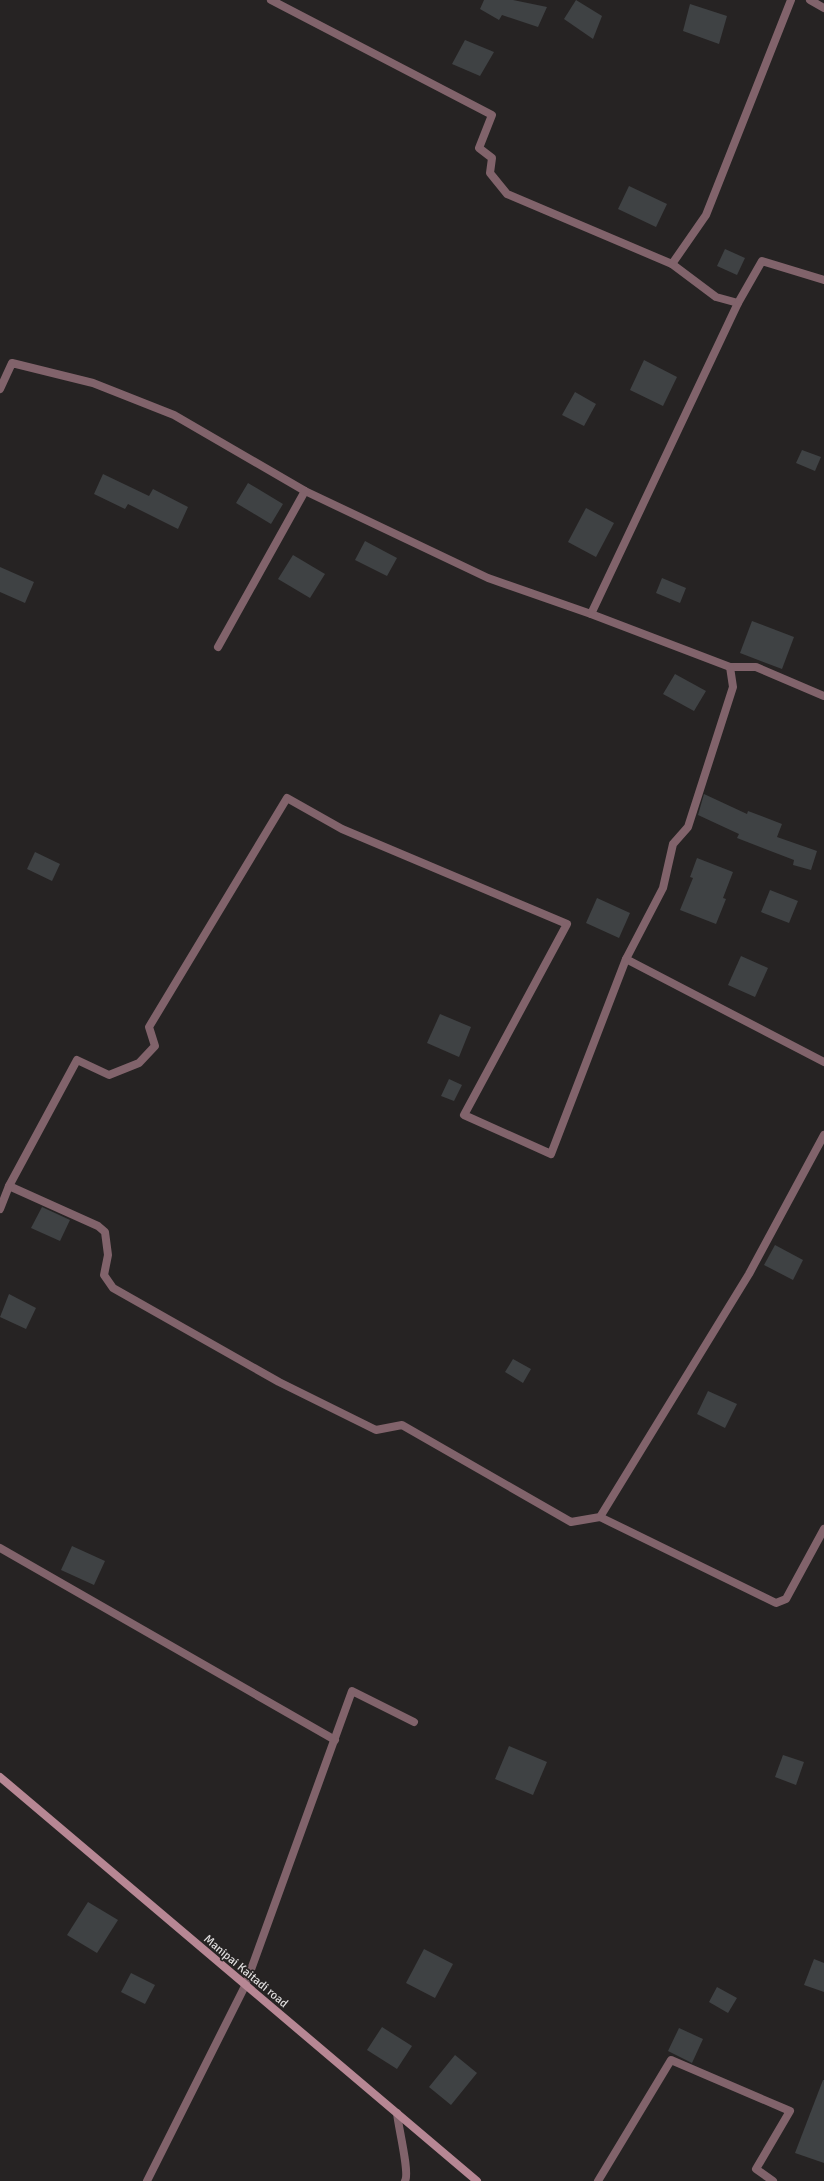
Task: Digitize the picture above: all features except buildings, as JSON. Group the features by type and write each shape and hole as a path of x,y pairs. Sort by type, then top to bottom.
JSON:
{"main road":[{"name":"Manipai Kaitadi road","path":"0,1777 477,2181"}],"street":[{"path":"271,0 492,115 479,148 492,158 490,173 507,194 672,264 716,297 738,303"},
{"path":"672,264 706,215 792,0"},
{"path":"810,0 824,8"},
{"path":"591,614 738,303 762,261 824,280"},
{"path":"0,389 12,363 93,383 174,415 305,492 488,578 591,614 730,667 756,667 824,696"},
{"path":"218,647 305,492"},
{"path":"0,1209 9,1186 77,1060 109,1075 139,1063 155,1046 149,1027 287,798 342,829 567,924 464,1115 551,1154 626,960 663,888 673,844 688,827 734,687 730,667"},
{"path":"626,960 824,1062"},
{"path":"600,1517 749,1274 824,1135"},
{"path":"9,1186 98,1226 105,1232 108,1255 104,1276 113,1288 280,1382 376,1430 402,1425 571,1522 600,1517 776,1603 786,1599 824,1529"},
{"path":"0,1548 335,1740"},
{"path":"147,2181 245,1986 352,1691 414,1722"},
{"path":"598,2181 672,2060 790,2111 756,2169 773,2181"},
{"path":"396,2113 407,2164 407,2178 405,2181"}]}
